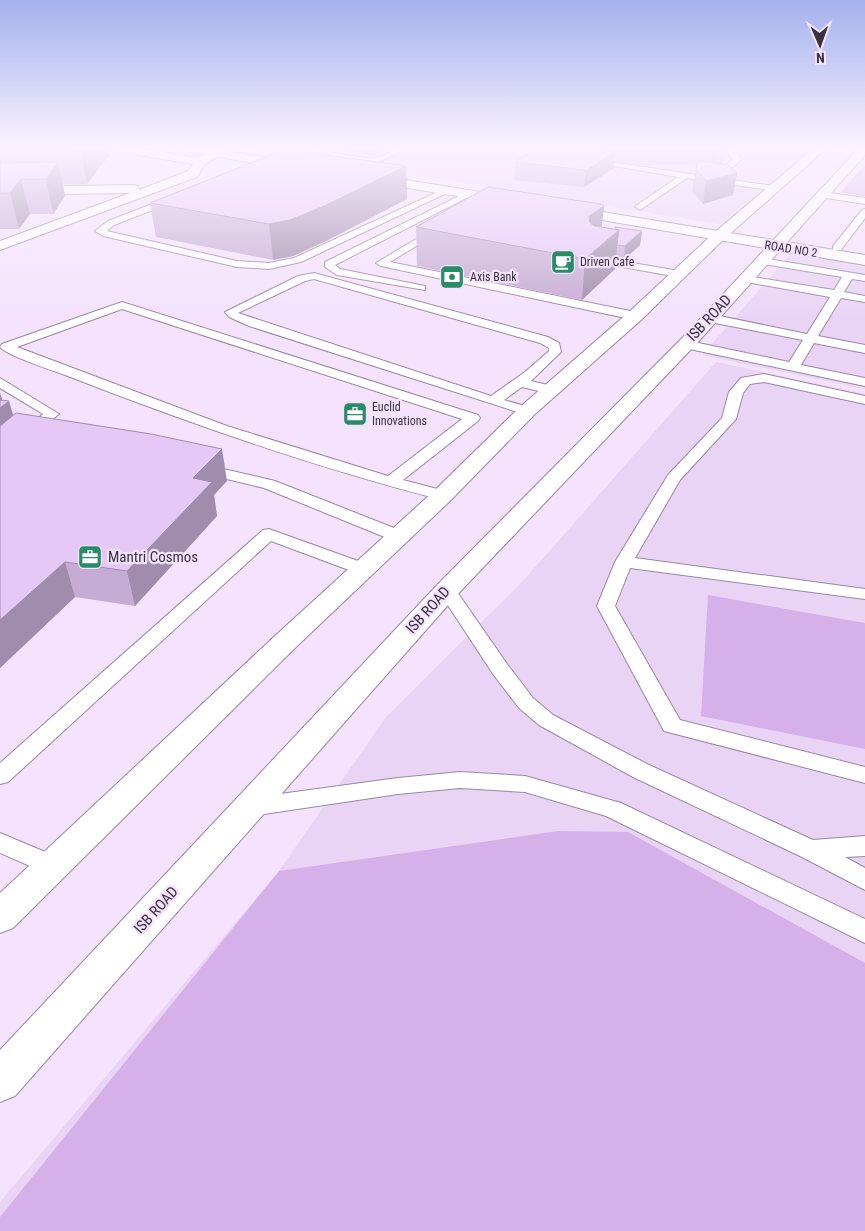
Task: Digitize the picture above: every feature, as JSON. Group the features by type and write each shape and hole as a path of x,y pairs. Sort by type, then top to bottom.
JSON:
{"main road":[{"path":"0,246 109,205"},
{"name":"ROAD NO 2","path":"554,205 590,214 723,233"},
{"name":"ROAD NO 2","path":"555,205 723,233 766,256 865,260"},
{"path":"0,917 443,494 527,411 635,316 754,205"},
{"name":"ISB ROAD","path":"0,1081 251,807 446,590 710,318 813,205"},
{"name":"ROAD NO 2","path":"766,256 846,240 865,252"}],"lane":[{"path":"157,205 111,223 100,231 106,234 237,264 283,264 297,260 416,205"},
{"path":"421,288 337,272 329,264 447,205"},
{"path":"846,240 865,212"},
{"path":"576,225 590,214"},
{"path":"449,223 381,263 635,316"},
{"path":"603,247 592,258 679,274"},
{"path":"766,256 865,278"},
{"path":"766,256 837,294 865,299"},
{"path":"793,367 849,275"},
{"path":"493,401 520,382 555,352 555,346 544,340 320,277 302,278 231,312 233,315 253,323 493,401 527,411"},
{"path":"390,482 473,418 122,305 6,348 185,416 280,449 390,482 443,494"},
{"path":"710,318 865,349"},
{"path":"684,344 865,382"},
{"path":"865,400 764,378 746,381 736,392 729,419 673,478 624,562 606,606 672,726 865,775"},
{"path":"0,382 52,414 0,456"},
{"path":"520,382 551,390"},
{"path":"184,465 269,484 398,536"},
{"path":"0,776 269,534 363,569"},
{"path":"624,562 865,594"},
{"path":"446,590 510,683 526,703 546,720 642,771 811,850 865,880"},
{"path":"251,807 460,780 525,784 613,809 785,891 865,932"},
{"path":"0,842 54,866"},
{"path":"811,850 865,846"}],"shaded area":[{"path":"602,205 753,205 730,226"},
{"path":"793,251 865,262 865,389 702,355"},
{"path":"716,362 865,394 865,1231 0,1231 0,1202 279,871 386,717 523,581"},
{"path":"708,595 865,623 865,749 701,716"},
{"path":"558,831 628,832 865,963 865,1231 0,1231 0,1217 279,871"}],"building":[{"path":"164,205 325,205 290,220 269,224"},
{"path":"455,205 603,205 589,216 590,223 595,226 619,230 585,259 416,227"},
{"path":"615,227 642,231 625,246 617,245 619,230"},
{"path":"0,400 9,401 0,408"},
{"name":"Mantri Cosmos","path":"16,413 151,434 222,449 193,478 212,482 127,571 65,562 0,620 0,426"}],"place":[{"name":"Driven Cafe","path":"563,262"},
{"name":"Axis Bank","path":"452,277"},
{"name":"Euclid Innovations","path":"355,414"},
{"name":"Mantri Cosmos","path":"90,557"}]}
